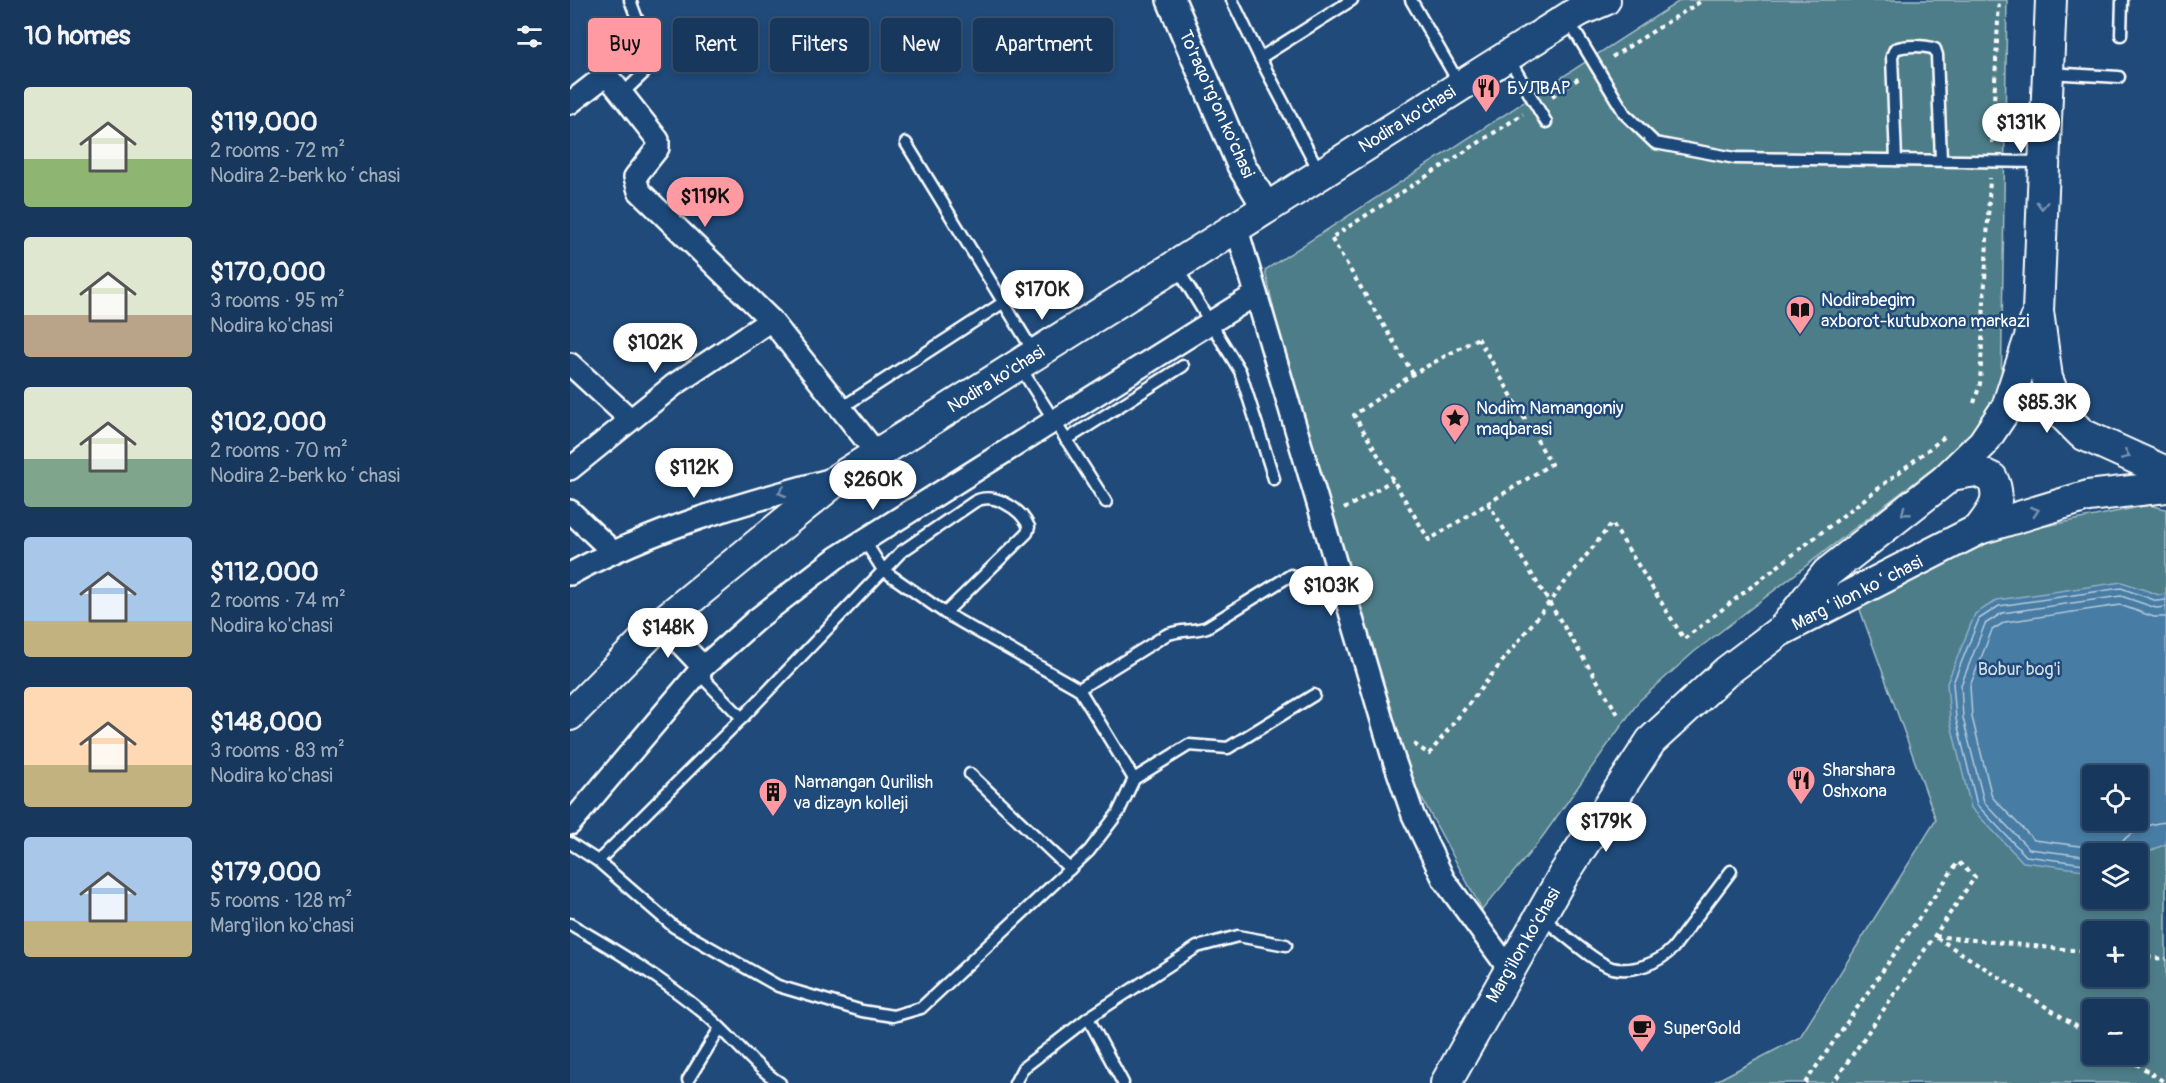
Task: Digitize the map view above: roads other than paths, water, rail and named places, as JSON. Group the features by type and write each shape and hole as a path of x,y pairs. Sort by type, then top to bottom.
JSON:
{"main road":[{"path":"2051,0 2038,311 2047,378 2061,413 2082,435 2166,472"},
{"name":"Nodira ko'chasi","path":"570,715 661,623 839,478 1585,7"},
{"path":"1951,475 1983,443 2007,407 2038,311"},
{"path":"1951,475 1976,471 1992,478 1998,499 1979,529"},
{"name":"Margʻilon koʻchasi","path":"1780,631 1827,573 1951,475"},
{"name":"Margʻilon koʻchasi","path":"1780,631 1979,529 2088,496 2166,487"},
{"name":"Marg'ilon ko'chasi","path":"1446,1083 1564,874 1651,741 1727,671 1780,631"}],"street":[{"name":"To'raqo'rg'on ko'chasi","path":"1171,0 1241,165 1266,207"},
{"path":"570,103 602,78 608,78 622,94 658,140 658,148 637,172 635,184 771,320 877,454"},
{"path":"1236,226 1392,754 1413,815 1444,880 1509,969"},
{"path":"570,824 703,667 757,619 836,558 1256,294"},
{"path":"570,469 674,385 771,320"},
{"path":"570,364 630,419"},
{"path":"570,574 612,551 738,504 839,478"},
{"path":"570,511 612,551"},
{"path":"661,623 703,667"}],"lane":[{"path":"622,94 645,72 652,59 630,0"},
{"path":"1232,0 1320,173"},
{"path":"1260,57 1352,0"},
{"path":"1411,0 1460,85"},
{"path":"2121,35 2122,0"},
{"path":"1585,7 1597,66 1625,114 1654,143 1735,158 2044,162"},
{"path":"1896,160 1892,56 1895,50 1902,46 1935,49 1941,160"},
{"path":"1507,56 1546,122"},
{"path":"2048,73 2119,77"},
{"path":"906,143 1004,302 1054,421 1106,502"},
{"path":"1175,265 1240,371 1274,479"},
{"path":"841,408 1004,302"},
{"path":"1066,440 1183,366"},
{"path":"1117,382 1129,401"},
{"path":"598,861 742,718 901,552 982,497 992,497 1022,516 1029,527 1023,538 945,613"},
{"path":"864,540 883,570 945,613 1078,689 1134,778"},
{"path":"1078,689 1166,634 1176,631 1196,632 1207,627 1291,575"},
{"path":"703,667 706,681 742,718"},
{"path":"570,843 598,861 674,927 778,986 862,1011 893,1016 921,1008 1089,851 1118,813 1134,778 1189,745 1228,748 1314,695"},
{"path":"970,774 1070,869"},
{"path":"1540,916 1610,967 1643,966 1665,957 1731,871"},
{"path":"570,924 638,963 707,1015 761,1070 780,1083"},
{"path":"1015,1083 1023,1068 1088,1018 1197,946 1238,936 1286,945"},
{"path":"1088,1018 1123,1083"},
{"path":"688,1080 720,1028"}],"water":[{"path":"2122,582 2159,595 2166,594 2166,844 2148,852 2148,843 2082,843 2082,870 2023,862 1971,808 1950,720 1947,683 1975,614 1997,600"}],"place":[{"name":"БУЛВАР","path":"1486,114"},
{"name":"Nodirabegim axborot-kutubxona markazi","path":"1800,336"},
{"name":"Nodim Namangoniy maqbarasi","path":"1455,444"},
{"name":"Sharshara Oshxona","path":"1801,806"},
{"name":"Namangan Qurilish va dizayn kolleji","path":"773,818"},
{"name":"SuperGold","path":"1642,1054"}],"park label":[{"name":"Bobur bog'i","path":"2019,669"}]}
